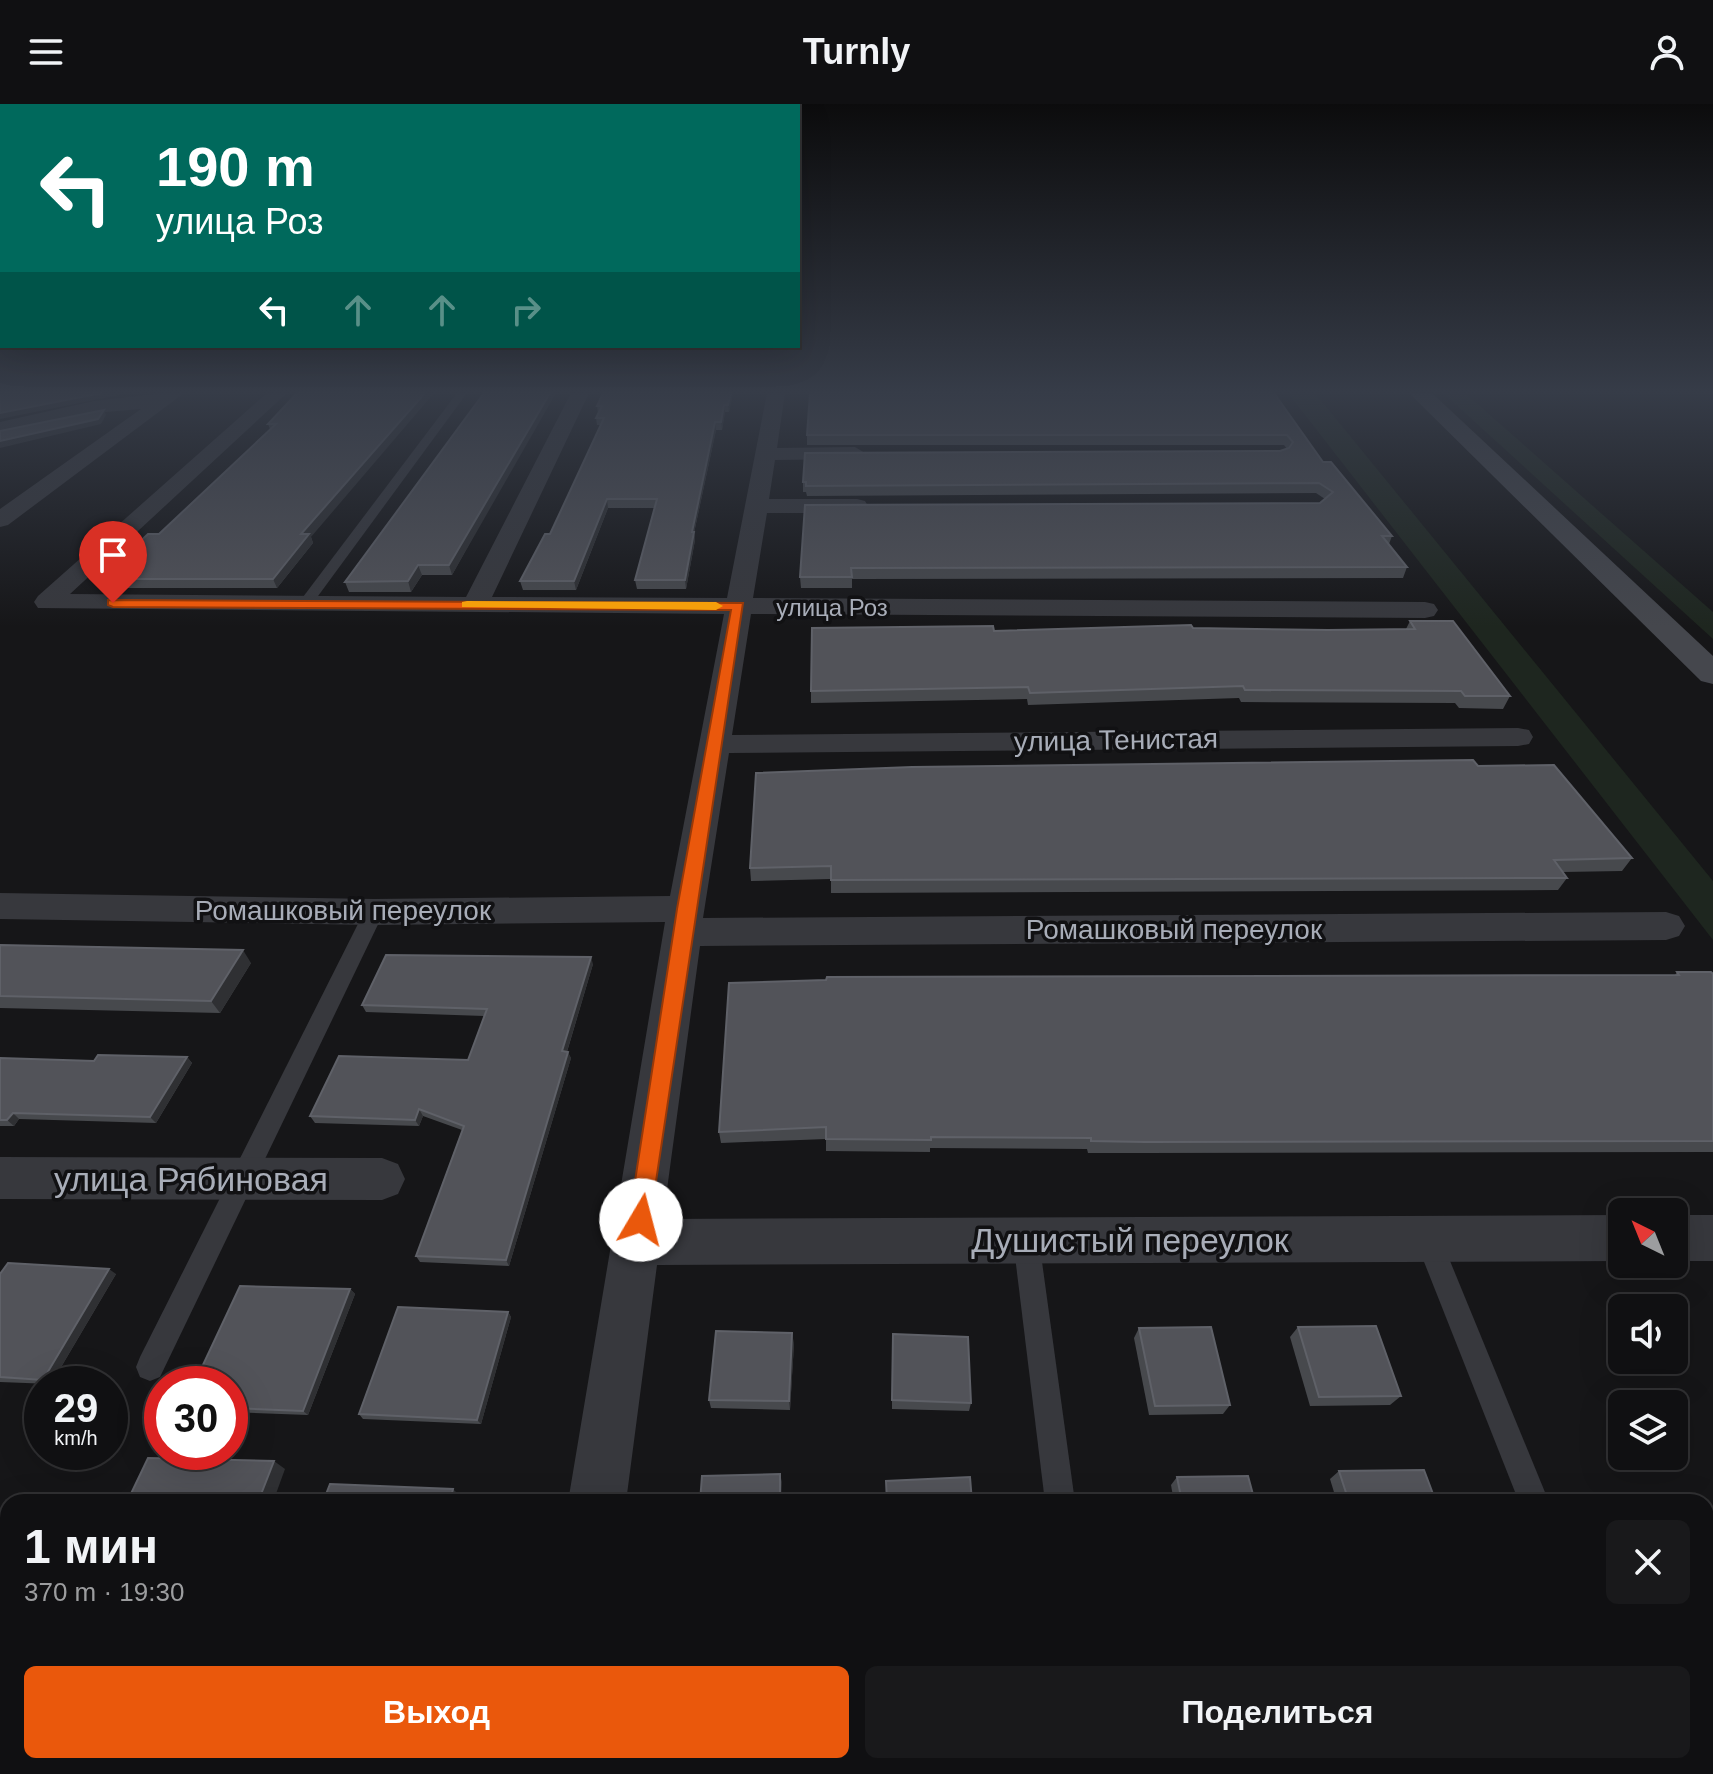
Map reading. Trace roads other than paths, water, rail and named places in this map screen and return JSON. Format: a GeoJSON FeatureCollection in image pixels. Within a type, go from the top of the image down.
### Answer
{"type":"FeatureCollection","features":[{"type":"Feature","properties":{"kind":"street"},"geometry":{"type":"LineString","coordinates":[[0,520],[68,471]]}},
{"type":"Feature","properties":{"kind":"street","name":"улица Роз"},"geometry":{"type":"LineString","coordinates":[[192,471],[47,602],[1425,610]]}},
{"type":"Feature","properties":{"kind":"street"},"geometry":{"type":"LineString","coordinates":[[475,605],[541,471]]}},
{"type":"Feature","properties":{"kind":"street"},"geometry":{"type":"LineString","coordinates":[[598,1494],[684,921],[763,471]]}},
{"type":"Feature","properties":{"kind":"street"},"geometry":{"type":"LineString","coordinates":[[1501,471],[1713,674]]}},
{"type":"Feature","properties":{"kind":"street"},"geometry":{"type":"LineString","coordinates":[[756,506],[884,506]]}},
{"type":"Feature","properties":{"kind":"street","name":"улица Тенистая"},"geometry":{"type":"LineString","coordinates":[[714,744],[1518,737]]}},
{"type":"Feature","properties":{"kind":"street","name":"Ромашковый переулок"},"geometry":{"type":"LineString","coordinates":[[0,906],[684,921],[1666,926]]}},
{"type":"Feature","properties":{"kind":"street","name":"улица Рябиновая"},"geometry":{"type":"LineString","coordinates":[[4,1184],[382,1179]]}},
{"type":"Feature","properties":{"kind":"street","name":"Душистый переулок"},"geometry":{"type":"LineString","coordinates":[[637,1242],[1608,1238]]}},
{"type":"Feature","properties":{"kind":"street"},"geometry":{"type":"LineString","coordinates":[[1688,1238],[1713,1238]]}},
{"type":"Feature","properties":{"kind":"lane"},"geometry":{"type":"LineString","coordinates":[[305,604],[404,471]]}},
{"type":"Feature","properties":{"kind":"lane"},"geometry":{"type":"LineString","coordinates":[[151,1366],[374,912]]}},
{"type":"Feature","properties":{"kind":"lane"},"geometry":{"type":"LineString","coordinates":[[1428,1239],[1531,1494]]}},
{"type":"Feature","properties":{"kind":"lane"},"geometry":{"type":"LineString","coordinates":[[1026,1240],[1059,1494]]}}]}
